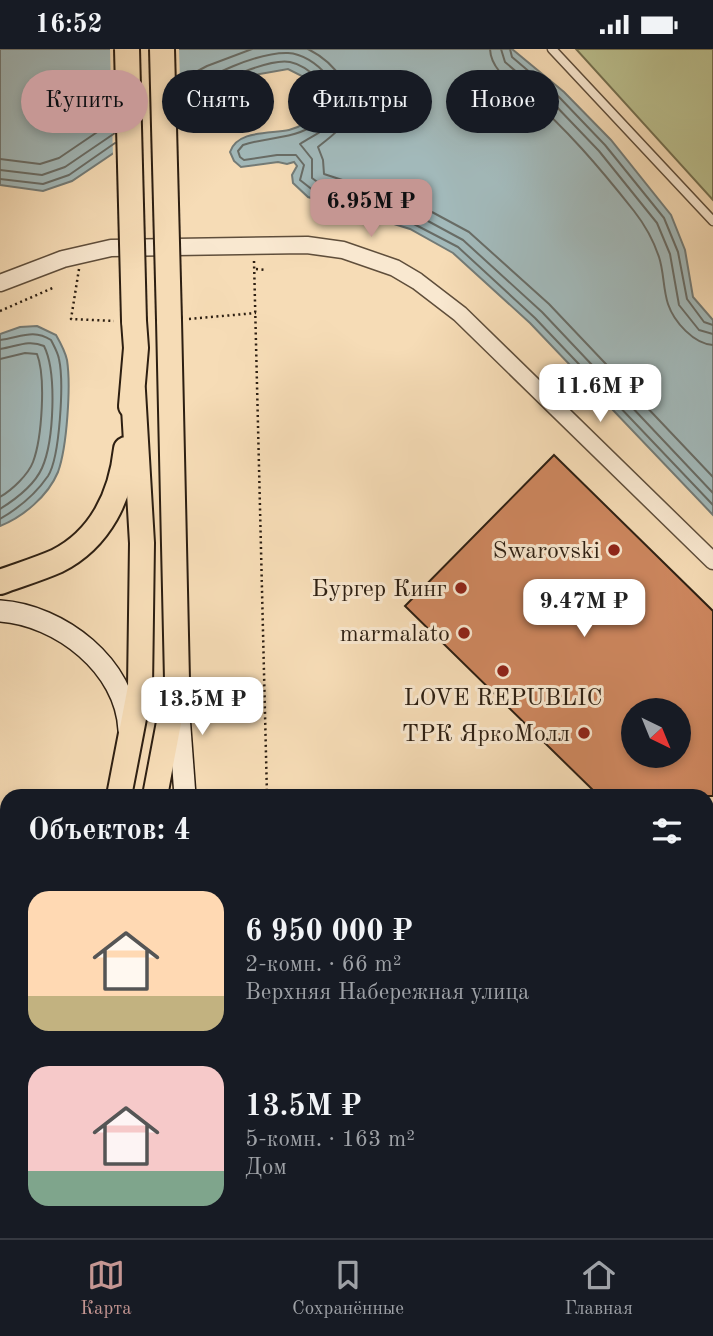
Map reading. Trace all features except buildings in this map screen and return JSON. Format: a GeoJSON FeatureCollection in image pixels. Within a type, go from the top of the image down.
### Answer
{"type":"FeatureCollection","features":[{"type":"Feature","properties":{"kind":"main road"},"geometry":{"type":"LineString","coordinates":[[0,582],[68,554],[90,536],[102,522],[116,497],[124,474],[136,348],[124,321],[127,49]]}},
{"type":"Feature","properties":{"kind":"main road"},"geometry":{"type":"LineString","coordinates":[[162,49],[177,320],[177,680],[185,789]]}},
{"type":"Feature","properties":{"kind":"main road"},"geometry":{"type":"LineString","coordinates":[[120,789],[140,687],[142,543],[133,391]]}},
{"type":"Feature","properties":{"kind":"main road"},"geometry":{"type":"LineString","coordinates":[[0,611],[21,614],[54,626],[77,640],[94,656],[120,694],[127,711],[130,743]]}},
{"type":"Feature","properties":{"kind":"main road"},"geometry":{"type":"LineString","coordinates":[[156,789],[177,680]]}},
{"type":"Feature","properties":{"kind":"street"},"geometry":{"type":"LineString","coordinates":[[0,283],[63,259],[111,248],[307,245],[343,250],[395,268],[460,314],[713,561]]}},
{"type":"Feature","properties":{"kind":"lane"},"geometry":{"type":"LineString","coordinates":[[552,49],[713,221]]}},
{"type":"Feature","properties":{"kind":"path"},"geometry":{"type":"LineString","coordinates":[[254,244],[267,789]]}},
{"type":"Feature","properties":{"kind":"path"},"geometry":{"type":"LineString","coordinates":[[80,263],[71,319],[124,321]]}},
{"type":"Feature","properties":{"kind":"path"},"geometry":{"type":"LineString","coordinates":[[254,269],[266,269]]}},
{"type":"Feature","properties":{"kind":"path"},"geometry":{"type":"LineString","coordinates":[[0,311],[55,287]]}},
{"type":"Feature","properties":{"kind":"path"},"geometry":{"type":"LineString","coordinates":[[177,320],[256,313]]}},
{"type":"Feature","properties":{"kind":"green space"},"geometry":{"type":"Polygon","coordinates":[[[576,49],[713,49],[713,200],[576,49]]]}},
{"type":"Feature","properties":{"kind":"water"},"geometry":{"type":"Polygon","coordinates":[[[0,49],[512,49],[537,70],[446,70],[446,133],[559,133],[559,88],[611,140],[671,215],[685,250],[693,297],[713,320],[713,515],[530,323],[453,253],[410,229],[308,197],[293,183],[292,175],[297,166],[294,162],[241,167],[230,152],[234,145],[247,136],[288,130],[288,133],[432,133],[432,70],[162,70],[162,120],[148,130],[148,70],[21,70],[21,133],[143,133],[72,181],[43,191],[0,185],[0,49]]]}},
{"type":"Feature","properties":{"kind":"water"},"geometry":{"type":"Polygon","coordinates":[[[37,326],[56,335],[67,360],[68,400],[64,448],[58,472],[48,489],[26,511],[0,526],[0,334],[20,327],[37,326]]]}},
{"type":"Feature","properties":{"kind":"pier"},"geometry":{"type":"Polygon","coordinates":[[[110,49],[179,49],[180,70],[162,70],[162,126],[113,157],[112,133],[148,133],[148,70],[111,70],[110,49]]]}},
{"type":"Feature","properties":{"kind":"place","name":"Swarovski"},"geometry":{"type":"Point","coordinates":[614,550]}},
{"type":"Feature","properties":{"kind":"place","name":"Бургер Кинг"},"geometry":{"type":"Point","coordinates":[461,588]}},
{"type":"Feature","properties":{"kind":"place","name":"marmalato"},"geometry":{"type":"Point","coordinates":[464,633]}},
{"type":"Feature","properties":{"kind":"place","name":"LOVE REPUBLIC"},"geometry":{"type":"Point","coordinates":[503,671]}},
{"type":"Feature","properties":{"kind":"place","name":"ТРК ЯркоМолл"},"geometry":{"type":"Point","coordinates":[584,733]}}]}
